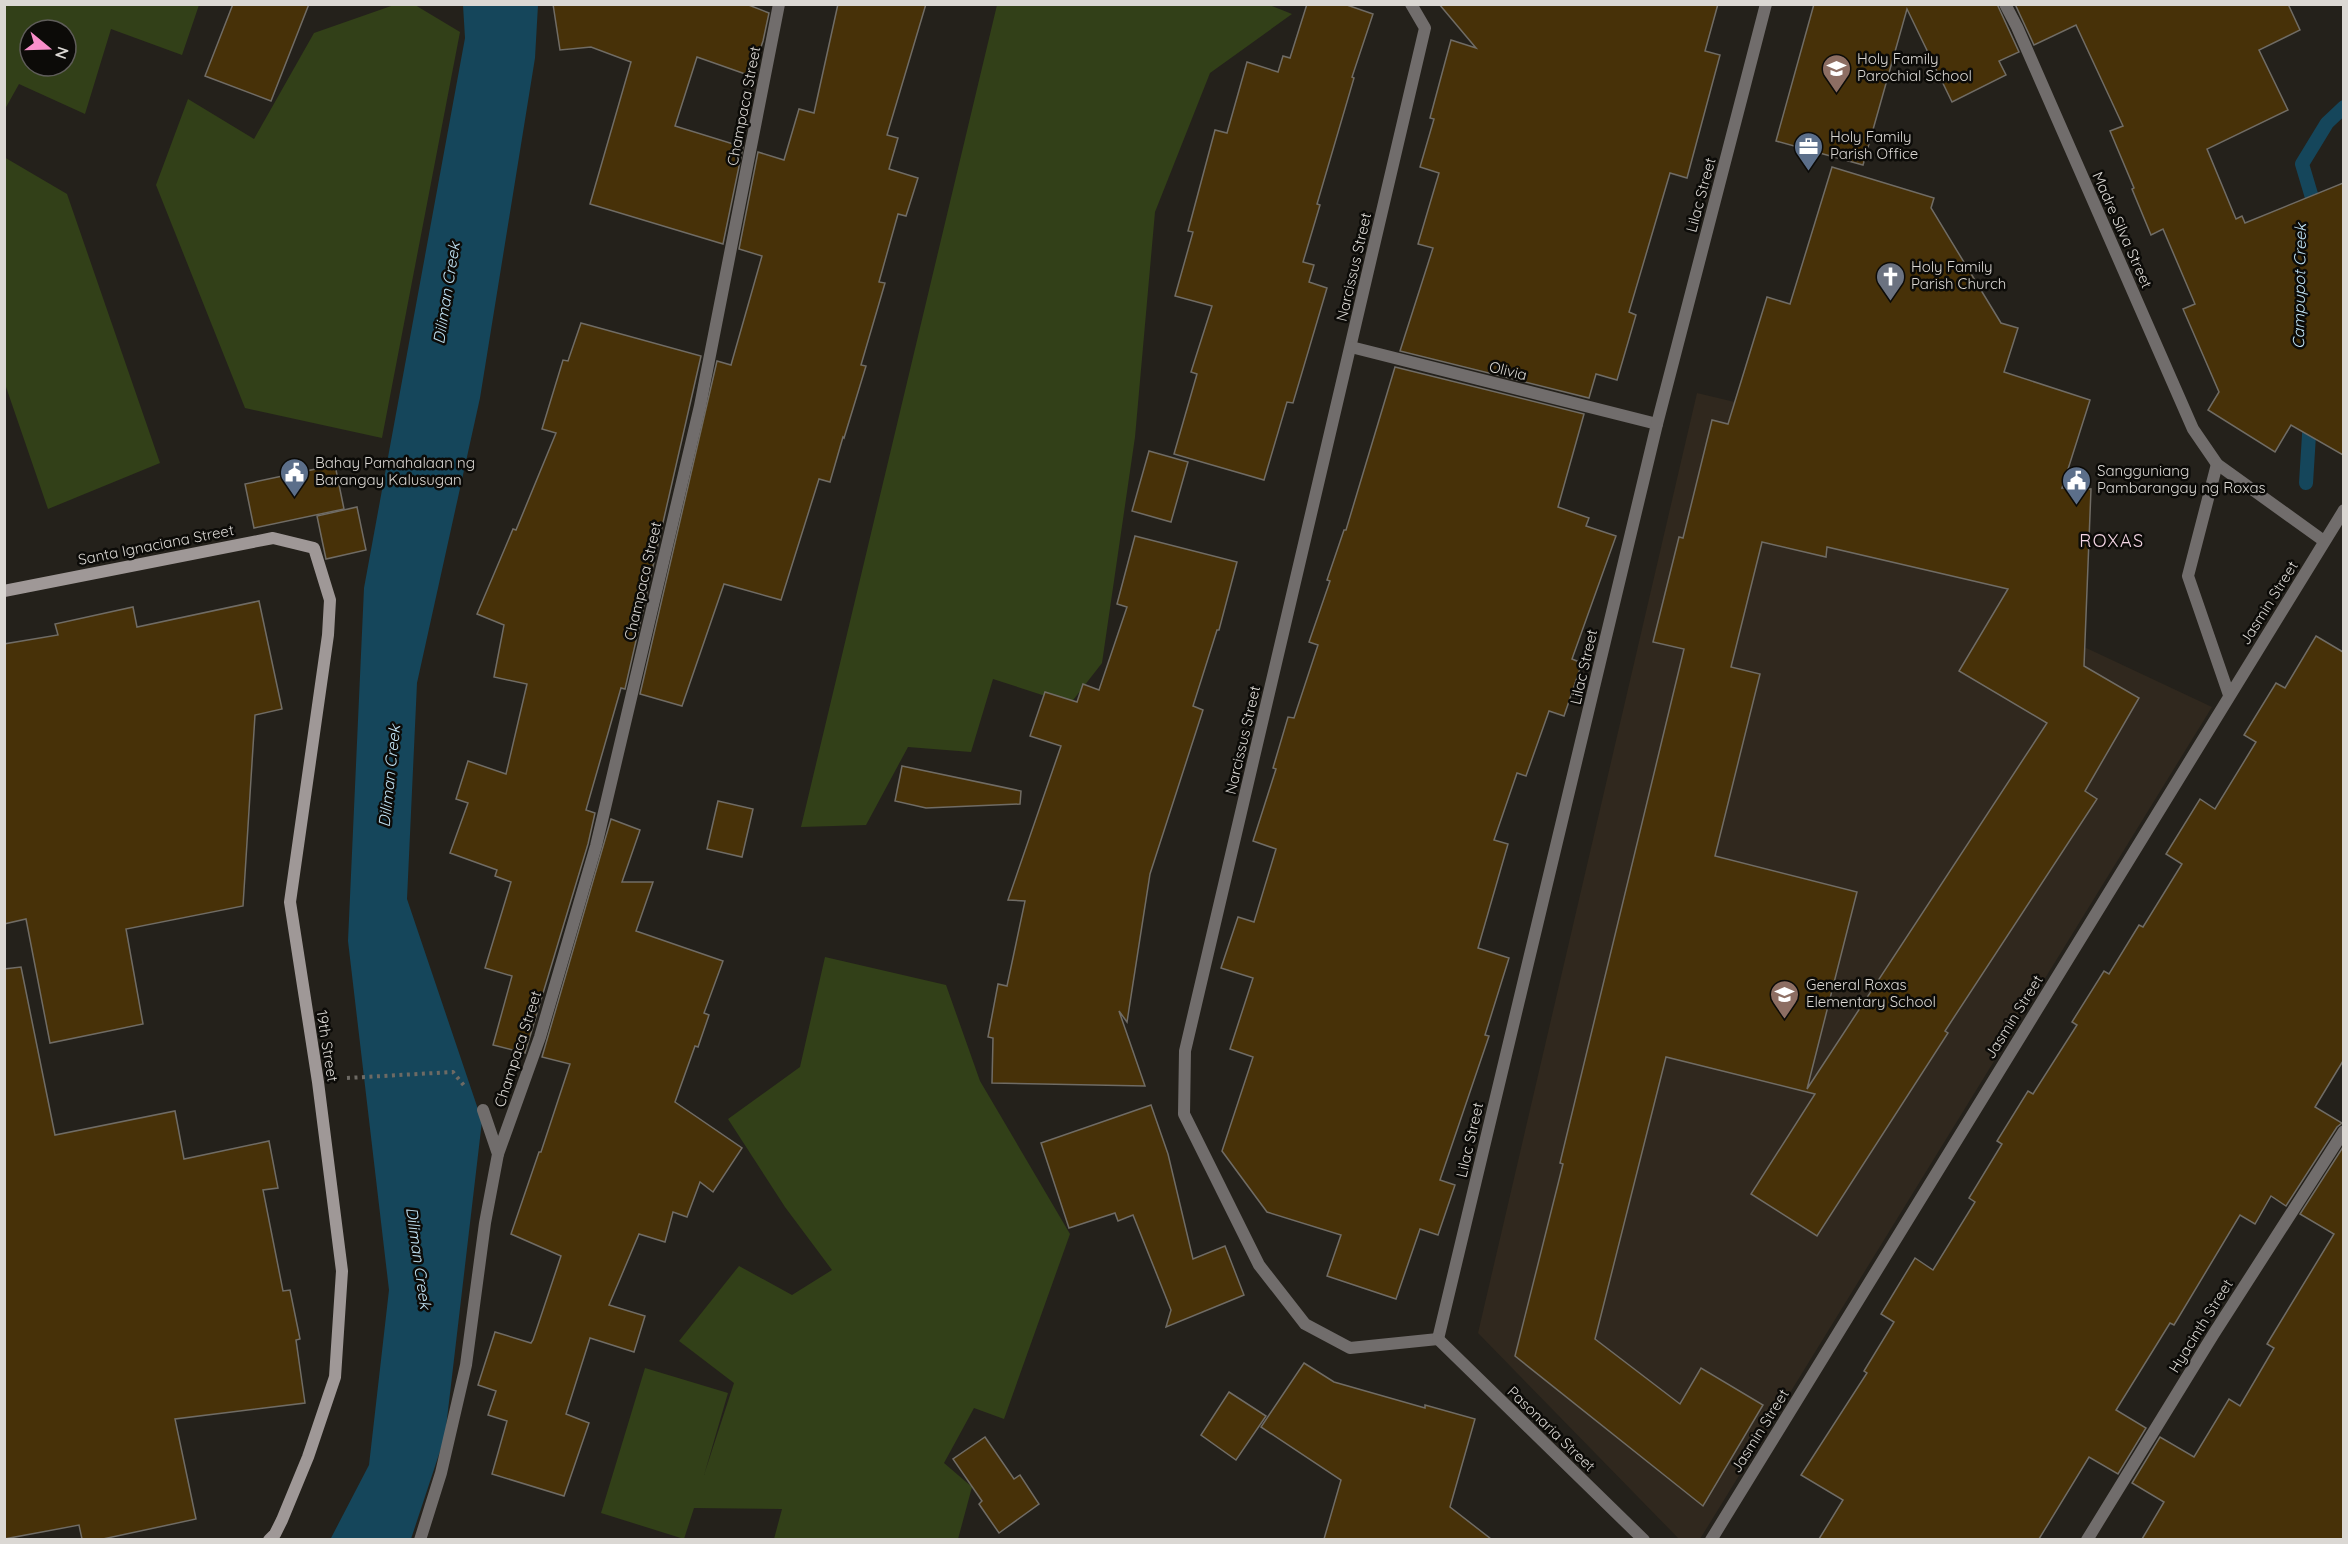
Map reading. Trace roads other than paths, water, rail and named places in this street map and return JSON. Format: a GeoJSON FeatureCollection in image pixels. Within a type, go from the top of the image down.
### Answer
{"type":"FeatureCollection","features":[{"type":"Feature","properties":{"kind":"street","name":"Champaca Street"},"geometry":{"type":"LineString","coordinates":[[420,1539],[441,1473],[466,1365],[498,1154],[540,1037],[596,846],[700,406],[779,4]]}},
{"type":"Feature","properties":{"kind":"street","name":"Narcissus Street"},"geometry":{"type":"LineString","coordinates":[[1411,4],[1425,28],[1185,1051],[1184,1113],[1259,1265],[1305,1324],[1350,1348],[1438,1339]]}},
{"type":"Feature","properties":{"kind":"street","name":"Lilac Street"},"geometry":{"type":"LineString","coordinates":[[1438,1339],[1657,424],[1766,4]]}},
{"type":"Feature","properties":{"kind":"street","name":"Madre Silva Street"},"geometry":{"type":"LineString","coordinates":[[2005,4],[2193,429],[2217,464],[2324,541]]}},
{"type":"Feature","properties":{"kind":"street","name":"Olivia"},"geometry":{"type":"LineString","coordinates":[[1351,347],[1657,424]]}},
{"type":"Feature","properties":{"kind":"street"},"geometry":{"type":"LineString","coordinates":[[2217,464],[2188,576],[2229,695]]}},
{"type":"Feature","properties":{"kind":"street","name":"Jasmin Street"},"geometry":{"type":"LineString","coordinates":[[1711,1539],[2343,510]]}},
{"type":"Feature","properties":{"kind":"street","name":"Santa Ignaciana Street"},"geometry":{"type":"LineString","coordinates":[[4,591],[273,538],[314,548]]}},
{"type":"Feature","properties":{"kind":"street","name":"19th Street"},"geometry":{"type":"LineString","coordinates":[[268,1539],[275,1534],[282,1520],[308,1457],[335,1377],[342,1271],[318,1082],[290,902],[328,635],[330,600],[314,548]]}},
{"type":"Feature","properties":{"kind":"street"},"geometry":{"type":"LineString","coordinates":[[483,1110],[498,1154]]}},
{"type":"Feature","properties":{"kind":"street","name":"Hyacinth Street"},"geometry":{"type":"LineString","coordinates":[[2087,1539],[2343,1131]]}},
{"type":"Feature","properties":{"kind":"street","name":"Pasonaria Street"},"geometry":{"type":"LineString","coordinates":[[1438,1339],[1644,1539]]}},
{"type":"Feature","properties":{"kind":"water","name":"Diliman Creek"},"geometry":{"type":"Polygon","coordinates":[[[463,5],[538,5],[535,58],[480,398],[417,683],[407,899],[482,1121],[445,1436],[411,1539],[330,1540],[369,1465],[389,1290],[348,941],[364,588],[465,38],[463,5]]]}},
{"type":"Feature","properties":{"kind":"waterway","name":"Campupot Creek"},"geometry":{"type":"LineString","coordinates":[[2316,211],[2302,164],[2327,123],[2344,107]]}},
{"type":"Feature","properties":{"kind":"waterway","name":"Campupot Creek"},"geometry":{"type":"LineString","coordinates":[[2306,483],[2310,419]]}},
{"type":"Feature","properties":{"kind":"place","name":"Holy Family Parochial School"},"geometry":{"type":"Point","coordinates":[1836,94]}},
{"type":"Feature","properties":{"kind":"place","name":"Holy Family Parish Office"},"geometry":{"type":"Point","coordinates":[1809,172]}},
{"type":"Feature","properties":{"kind":"place","name":"Holy Family Parish Church"},"geometry":{"type":"Point","coordinates":[1890,302]}},
{"type":"Feature","properties":{"kind":"place","name":"Bahay Pamahalaan ng Barangay Kalusugan"},"geometry":{"type":"Point","coordinates":[294,498]}},
{"type":"Feature","properties":{"kind":"place","name":"Sangguniang Pambarangay ng Roxas"},"geometry":{"type":"Point","coordinates":[2076,506]}},
{"type":"Feature","properties":{"kind":"place","name":"General Roxas Elementary School"},"geometry":{"type":"Point","coordinates":[1785,1020]}},
{"type":"Feature","properties":{"kind":"district","name":"ROXAS"},"geometry":{"type":"Point","coordinates":[2112,541]}}]}
